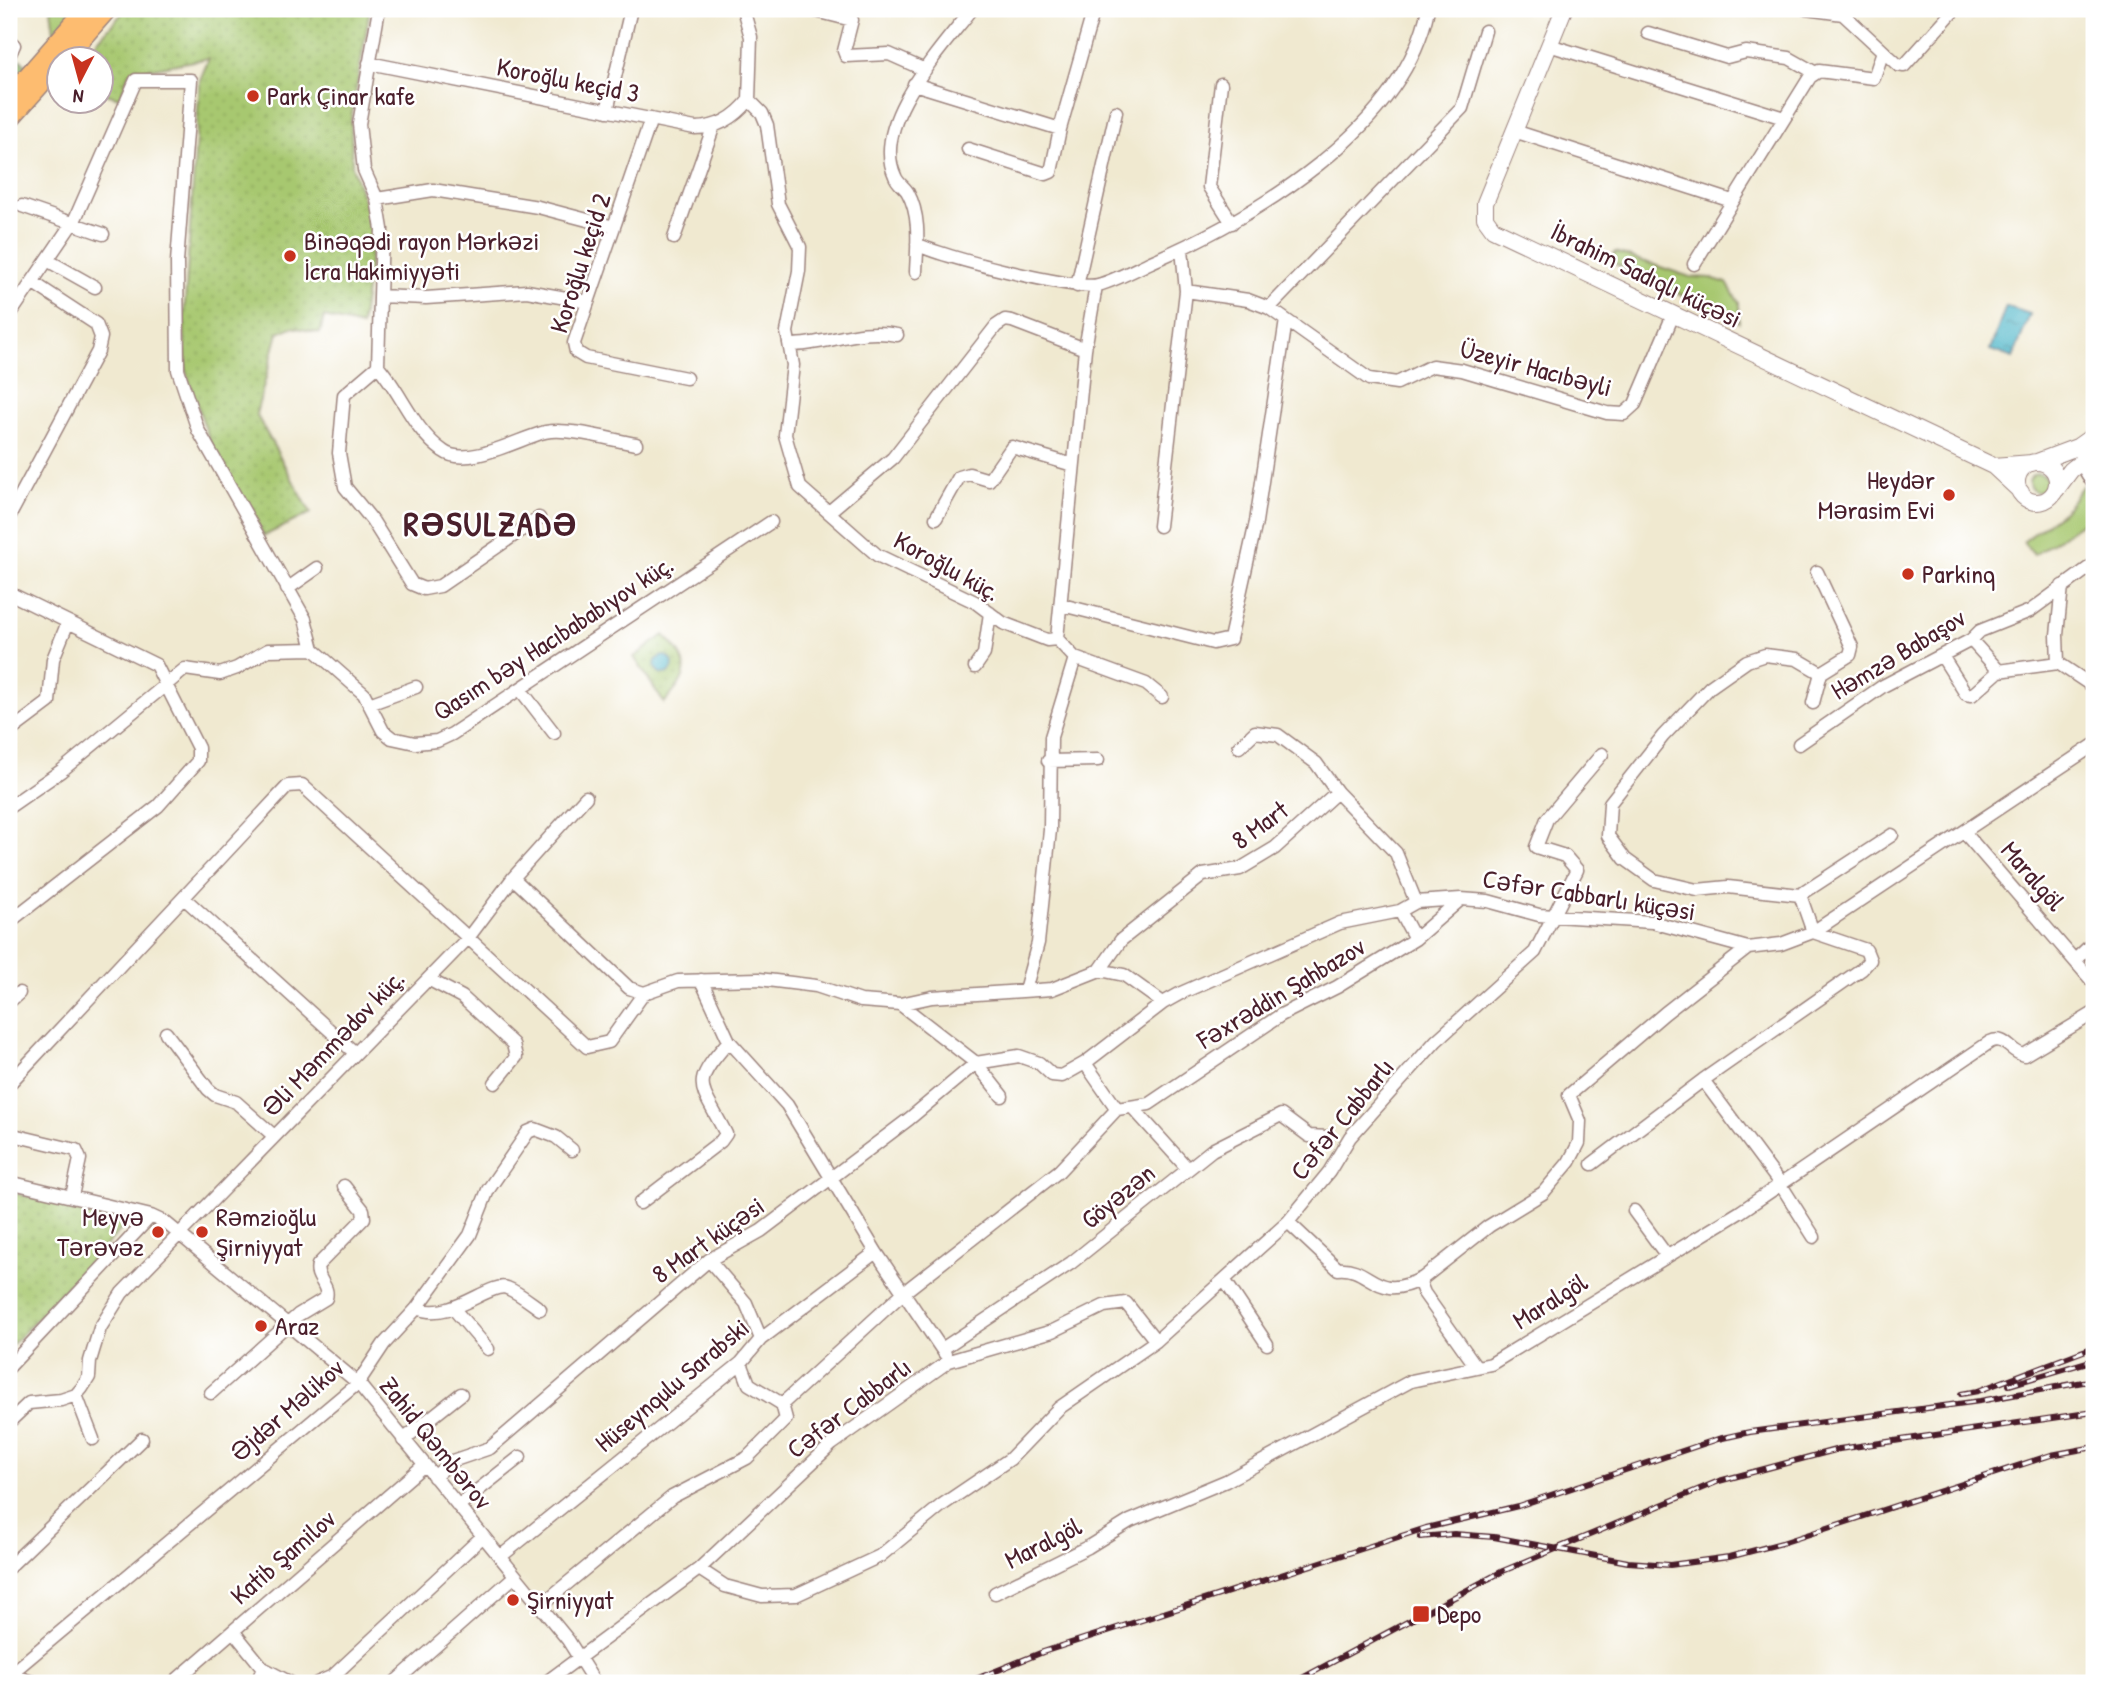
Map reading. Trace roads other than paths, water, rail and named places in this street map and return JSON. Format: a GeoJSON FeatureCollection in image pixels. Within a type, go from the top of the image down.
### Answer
{"type":"FeatureCollection","features":[{"type":"Feature","properties":{"kind":"main road"},"geometry":{"type":"LineString","coordinates":[[9,98],[87,9]]}},
{"type":"Feature","properties":{"kind":"main road"},"geometry":{"type":"LineString","coordinates":[[74,46],[107,9]]}},
{"type":"Feature","properties":{"kind":"main road"},"geometry":{"type":"LineString","coordinates":[[9,119],[46,78]]}},
{"type":"Feature","properties":{"kind":"street"},"geometry":{"type":"LineString","coordinates":[[379,9],[360,112],[359,148],[363,170],[377,199],[382,229],[378,366],[393,382],[429,440],[445,454],[464,456],[494,451],[550,431],[636,444]]}},
{"type":"Feature","properties":{"kind":"street"},"geometry":{"type":"LineString","coordinates":[[607,111],[631,9]]}},
{"type":"Feature","properties":{"kind":"street"},"geometry":{"type":"LineString","coordinates":[[674,238],[713,128],[741,110],[749,100],[751,37],[743,9]]}},
{"type":"Feature","properties":{"kind":"street"},"geometry":{"type":"LineString","coordinates":[[808,9],[852,20],[844,51],[846,56],[889,54],[925,70]]}},
{"type":"Feature","properties":{"kind":"street"},"geometry":{"type":"LineString","coordinates":[[916,272],[918,224],[908,193],[895,177],[890,157],[894,125],[914,84],[972,9]]}},
{"type":"Feature","properties":{"kind":"street"},"geometry":{"type":"LineString","coordinates":[[968,149],[1049,174],[1094,9]]}},
{"type":"Feature","properties":{"kind":"street"},"geometry":{"type":"LineString","coordinates":[[917,244],[1077,286],[1096,286],[1182,249],[1275,198],[1315,168],[1356,129],[1393,88],[1424,28],[1428,9]]}},
{"type":"Feature","properties":{"kind":"street","name":"İbrahim Sadıqlı küçəsi"},"geometry":{"type":"LineString","coordinates":[[1564,9],[1485,203],[1485,218],[1493,229],[1993,466]]}},
{"type":"Feature","properties":{"kind":"street"},"geometry":{"type":"LineString","coordinates":[[1806,9],[1846,11],[1898,65],[1908,64],[1955,9]]}},
{"type":"Feature","properties":{"kind":"street"},"geometry":{"type":"LineString","coordinates":[[1269,308],[1462,108],[1485,31]]}},
{"type":"Feature","properties":{"kind":"street"},"geometry":{"type":"LineString","coordinates":[[1648,33],[1727,57],[1746,52],[1789,58],[1814,72],[1874,78],[1883,51]]}},
{"type":"Feature","properties":{"kind":"street"},"geometry":{"type":"LineString","coordinates":[[9,40],[14,45],[9,57]]}},
{"type":"Feature","properties":{"kind":"street"},"geometry":{"type":"LineString","coordinates":[[1549,45],[1784,118]]}},
{"type":"Feature","properties":{"kind":"street","name":"Koroğlu keçid 3"},"geometry":{"type":"LineString","coordinates":[[369,63],[651,120],[695,128],[713,128]]}},
{"type":"Feature","properties":{"kind":"street"},"geometry":{"type":"LineString","coordinates":[[1694,264],[1814,72]]}},
{"type":"Feature","properties":{"kind":"street"},"geometry":{"type":"LineString","coordinates":[[9,316],[71,225],[136,80],[187,78],[192,84],[177,262],[178,370],[198,430],[309,628],[313,649],[268,650],[237,668],[220,674],[184,669],[61,771],[9,807]]}},
{"type":"Feature","properties":{"kind":"street"},"geometry":{"type":"LineString","coordinates":[[914,84],[1060,129]]}},
{"type":"Feature","properties":{"kind":"street"},"geometry":{"type":"LineString","coordinates":[[1221,84],[1209,187],[1232,223]]}},
{"type":"Feature","properties":{"kind":"street","name":"Koroğlu küç."},"geometry":{"type":"LineString","coordinates":[[749,100],[762,113],[767,125],[778,204],[800,247],[799,271],[787,332],[793,365],[785,435],[800,487],[877,555],[975,602],[1003,623],[1046,640],[1057,639]]}},
{"type":"Feature","properties":{"kind":"street"},"geometry":{"type":"LineString","coordinates":[[1077,286],[1116,112]]}},
{"type":"Feature","properties":{"kind":"street","name":"Koroğlu keçid 2"},"geometry":{"type":"LineString","coordinates":[[651,120],[574,343],[576,352],[586,358],[685,378]]}},
{"type":"Feature","properties":{"kind":"street"},"geometry":{"type":"LineString","coordinates":[[1514,131],[1732,201]]}},
{"type":"Feature","properties":{"kind":"street"},"geometry":{"type":"LineString","coordinates":[[377,199],[433,191],[538,207],[614,227]]}},
{"type":"Feature","properties":{"kind":"street"},"geometry":{"type":"LineString","coordinates":[[22,206],[103,234]]}},
{"type":"Feature","properties":{"kind":"street"},"geometry":{"type":"LineString","coordinates":[[1159,526],[1186,291],[1182,249]]}},
{"type":"Feature","properties":{"kind":"street"},"geometry":{"type":"LineString","coordinates":[[47,260],[95,287]]}},
{"type":"Feature","properties":{"kind":"street"},"geometry":{"type":"LineString","coordinates":[[9,517],[98,351],[101,337],[96,324],[32,282]]}},
{"type":"Feature","properties":{"kind":"street"},"geometry":{"type":"LineString","coordinates":[[1096,286],[1084,349],[1057,639],[1075,658],[1146,684],[1162,697]]}},
{"type":"Feature","properties":{"kind":"street"},"geometry":{"type":"LineString","coordinates":[[380,296],[426,298],[527,291],[588,302]]}},
{"type":"Feature","properties":{"kind":"street","name":"Üzeyir Hacıbəyli"},"geometry":{"type":"LineString","coordinates":[[1186,291],[1248,300],[1269,308],[1369,379],[1397,383],[1432,366],[1462,370],[1607,413],[1625,414],[1635,404],[1673,315]]}},
{"type":"Feature","properties":{"kind":"street"},"geometry":{"type":"LineString","coordinates":[[830,511],[893,458],[996,326],[1006,320],[1012,321],[1084,349]]}},
{"type":"Feature","properties":{"kind":"street"},"geometry":{"type":"LineString","coordinates":[[1062,605],[1213,643],[1230,639],[1256,522],[1286,320]]}},
{"type":"Feature","properties":{"kind":"street"},"geometry":{"type":"LineString","coordinates":[[790,345],[810,345],[866,331],[897,335]]}},
{"type":"Feature","properties":{"kind":"street"},"geometry":{"type":"LineString","coordinates":[[378,366],[344,395],[339,453],[345,487],[372,520],[412,584],[424,589],[440,586],[539,518]]}},
{"type":"Feature","properties":{"kind":"street"},"geometry":{"type":"LineString","coordinates":[[2021,492],[2018,482],[2020,472],[2035,463],[2077,447],[2094,435]]}},
{"type":"Feature","properties":{"kind":"street"},"geometry":{"type":"LineString","coordinates":[[936,517],[959,477],[969,474],[989,480],[1012,447],[1073,465]]}},
{"type":"Feature","properties":{"kind":"street"},"geometry":{"type":"LineString","coordinates":[[1993,466],[2028,499],[2038,502],[2048,499],[2080,462],[2094,452]]}},
{"type":"Feature","properties":{"kind":"street"},"geometry":{"type":"LineString","coordinates":[[2080,462],[2094,485]]}},
{"type":"Feature","properties":{"kind":"street"},"geometry":{"type":"LineString","coordinates":[[1993,466],[2035,463],[2047,465],[2054,472],[2057,482],[2055,492]]}},
{"type":"Feature","properties":{"kind":"street","name":"Qasım bəy Hacıbababıyov küç."},"geometry":{"type":"LineString","coordinates":[[313,649],[350,680],[369,704],[383,731],[392,738],[415,743],[437,741],[771,522]]}},
{"type":"Feature","properties":{"kind":"street","name":"Həmzə Babaşov"},"geometry":{"type":"LineString","coordinates":[[1799,744],[1883,686],[1971,640],[1980,631],[2030,611],[2094,564]]}},
{"type":"Feature","properties":{"kind":"street"},"geometry":{"type":"LineString","coordinates":[[287,589],[317,568]]}},
{"type":"Feature","properties":{"kind":"street"},"geometry":{"type":"LineString","coordinates":[[1812,703],[1821,673],[1850,655],[1852,647],[1817,572]]}},
{"type":"Feature","properties":{"kind":"street"},"geometry":{"type":"LineString","coordinates":[[2058,663],[2057,635],[2062,586]]}},
{"type":"Feature","properties":{"kind":"street"},"geometry":{"type":"LineString","coordinates":[[9,593],[156,665],[198,748],[198,761],[158,806],[9,922]]}},
{"type":"Feature","properties":{"kind":"street"},"geometry":{"type":"LineString","coordinates":[[975,667],[984,654],[990,613]]}},
{"type":"Feature","properties":{"kind":"street"},"geometry":{"type":"LineString","coordinates":[[9,732],[49,702],[53,659],[68,622]]}},
{"type":"Feature","properties":{"kind":"street"},"geometry":{"type":"LineString","coordinates":[[1971,640],[1999,671]]}},
{"type":"Feature","properties":{"kind":"street"},"geometry":{"type":"LineString","coordinates":[[1821,673],[1797,659],[1765,655],[1747,661],[1710,687],[1663,736],[1611,803],[1608,836],[1625,859],[1654,880],[1697,890],[1728,887],[1800,895],[1892,835]]}},
{"type":"Feature","properties":{"kind":"street"},"geometry":{"type":"LineString","coordinates":[[1942,656],[1966,694],[1972,695],[1999,671],[2058,663],[2094,687]]}},
{"type":"Feature","properties":{"kind":"street"},"geometry":{"type":"LineString","coordinates":[[1025,990],[1038,943],[1050,830],[1048,761],[1051,737],[1075,658]]}},
{"type":"Feature","properties":{"kind":"street"},"geometry":{"type":"LineString","coordinates":[[369,704],[416,687]]}},
{"type":"Feature","properties":{"kind":"street"},"geometry":{"type":"LineString","coordinates":[[520,689],[554,733]]}},
{"type":"Feature","properties":{"kind":"street"},"geometry":{"type":"LineString","coordinates":[[1239,747],[1255,732],[1278,735],[1316,763],[1337,792],[1396,853],[1416,902]]}},
{"type":"Feature","properties":{"kind":"street","name":"Cəfər Cabbarlı küçəsi"},"geometry":{"type":"LineString","coordinates":[[1163,1003],[1340,923],[1400,911],[1416,902],[1461,899],[1488,901],[1552,916],[1651,922],[1748,948],[1780,944],[1813,932],[2094,745]]}},
{"type":"Feature","properties":{"kind":"street","name":"Cəfər Cabbarlı"},"geometry":{"type":"LineString","coordinates":[[699,1569],[725,1586],[762,1596],[796,1595],[880,1556],[942,1505],[1010,1459],[1059,1408],[1156,1341],[1225,1281],[1288,1222],[1329,1172],[1350,1137],[1436,1041],[1535,952],[1577,870],[1565,856],[1536,847],[1547,819],[1602,754]]}},
{"type":"Feature","properties":{"kind":"street"},"geometry":{"type":"LineString","coordinates":[[1048,761],[1098,760]]}},
{"type":"Feature","properties":{"kind":"street"},"geometry":{"type":"LineString","coordinates":[[9,1084],[288,786],[302,785],[587,1047],[608,1042],[644,993],[678,981],[759,979],[805,985],[861,1001],[900,1004],[932,998],[1052,989],[1100,970],[1124,975],[1163,1003],[1085,1063],[1117,1109],[1059,1171],[903,1293],[782,1404]]}},
{"type":"Feature","properties":{"kind":"street","name":"8 Mart"},"geometry":{"type":"LineString","coordinates":[[1100,970],[1121,940],[1203,875],[1240,869],[1275,848],[1337,792]]}},
{"type":"Feature","properties":{"kind":"street","name":"Əli Məmmədov küç."},"geometry":{"type":"LineString","coordinates":[[76,1395],[89,1377],[94,1345],[108,1313],[178,1234],[468,938],[513,878],[586,797]]}},
{"type":"Feature","properties":{"kind":"street","name":"Maralgöl"},"geometry":{"type":"LineString","coordinates":[[1964,832],[2094,983]]}},
{"type":"Feature","properties":{"kind":"street"},"geometry":{"type":"LineString","coordinates":[[513,878],[629,988],[644,993]]}},
{"type":"Feature","properties":{"kind":"street"},"geometry":{"type":"LineString","coordinates":[[1592,1164],[1703,1080],[1862,969],[1870,960],[1866,950],[1813,932],[1800,895]]}},
{"type":"Feature","properties":{"kind":"street"},"geometry":{"type":"LineString","coordinates":[[184,898],[355,1053]]}},
{"type":"Feature","properties":{"kind":"street","name":"Fəxrəddin Şahbazov"},"geometry":{"type":"LineString","coordinates":[[1117,1109],[1134,1109],[1149,1104],[1282,1015],[1337,987],[1415,939],[1461,899]]}},
{"type":"Feature","properties":{"kind":"street"},"geometry":{"type":"LineString","coordinates":[[1400,911],[1415,939]]}},
{"type":"Feature","properties":{"kind":"street"},"geometry":{"type":"LineString","coordinates":[[2075,960],[2094,942]]}},
{"type":"Feature","properties":{"kind":"street"},"geometry":{"type":"LineString","coordinates":[[1288,1222],[1332,1265],[1354,1271],[1379,1286],[1405,1287],[1423,1278],[1489,1226],[1543,1194],[1569,1162],[1578,1143],[1580,1121],[1569,1095],[1665,1013],[1748,948]]}},
{"type":"Feature","properties":{"kind":"street"},"geometry":{"type":"LineString","coordinates":[[428,979],[462,997],[516,1049],[513,1062],[495,1083]]}},
{"type":"Feature","properties":{"kind":"street"},"geometry":{"type":"LineString","coordinates":[[701,981],[729,1041],[787,1105],[876,1252],[949,1361]]}},
{"type":"Feature","properties":{"kind":"street"},"geometry":{"type":"LineString","coordinates":[[9,1002],[19,993]]}},
{"type":"Feature","properties":{"kind":"street"},"geometry":{"type":"LineString","coordinates":[[900,1004],[976,1063],[1002,1096]]}},
{"type":"Feature","properties":{"kind":"street","name":"Maralgöl"},"geometry":{"type":"LineString","coordinates":[[995,1593],[1088,1547],[1130,1521],[1226,1481],[1411,1381],[1475,1365],[1491,1364],[1781,1185],[1990,1042],[1997,1039],[2005,1041],[2017,1053],[2024,1055],[2094,1013]]}},
{"type":"Feature","properties":{"kind":"street"},"geometry":{"type":"LineString","coordinates":[[166,1033],[208,1089],[215,1095],[236,1102],[274,1136]]}},
{"type":"Feature","properties":{"kind":"street"},"geometry":{"type":"LineString","coordinates":[[640,1203],[721,1141],[726,1134],[701,1084],[704,1070],[729,1041]]}},
{"type":"Feature","properties":{"kind":"street","name":"8 Mart küçəsi"},"geometry":{"type":"LineString","coordinates":[[434,1478],[452,1461],[490,1448],[709,1260],[761,1231],[976,1063],[1018,1056],[1039,1063],[1052,1075],[1062,1076],[1085,1063]]}},
{"type":"Feature","properties":{"kind":"street"},"geometry":{"type":"LineString","coordinates":[[1703,1080],[1781,1185],[1814,1237]]}},
{"type":"Feature","properties":{"kind":"street"},"geometry":{"type":"LineString","coordinates":[[1134,1109],[1188,1170]]}},
{"type":"Feature","properties":{"kind":"street","name":"Göyəzən"},"geometry":{"type":"LineString","coordinates":[[942,1349],[1071,1263],[1212,1150],[1281,1115],[1309,1136],[1328,1137]]}},
{"type":"Feature","properties":{"kind":"street","name":"Əjdər Məlikov"},"geometry":{"type":"LineString","coordinates":[[9,1675],[358,1383],[384,1344],[417,1308],[470,1235],[488,1190],[528,1132],[535,1129],[556,1137],[572,1150]]}},
{"type":"Feature","properties":{"kind":"street"},"geometry":{"type":"LineString","coordinates":[[9,1134],[76,1150],[80,1159],[72,1196]]}},
{"type":"Feature","properties":{"kind":"street","name":"Zahid Qəmbərov"},"geometry":{"type":"LineString","coordinates":[[9,1181],[151,1216],[178,1234],[358,1383],[580,1655],[595,1683]]}},
{"type":"Feature","properties":{"kind":"street"},"geometry":{"type":"LineString","coordinates":[[211,1393],[289,1326],[298,1315],[326,1298],[327,1290],[317,1273],[318,1265],[364,1218],[363,1210],[344,1186]]}},
{"type":"Feature","properties":{"kind":"street"},"geometry":{"type":"LineString","coordinates":[[1634,1211],[1667,1256]]}},
{"type":"Feature","properties":{"kind":"street"},"geometry":{"type":"LineString","coordinates":[[9,1367],[151,1216]]}},
{"type":"Feature","properties":{"kind":"street","name":"Hüseynqulu Sarabski"},"geometry":{"type":"LineString","coordinates":[[500,1557],[741,1363],[761,1339],[876,1252]]}},
{"type":"Feature","properties":{"kind":"street"},"geometry":{"type":"LineString","coordinates":[[709,1260],[746,1303],[761,1339]]}},
{"type":"Feature","properties":{"kind":"street"},"geometry":{"type":"LineString","coordinates":[[1423,1278],[1420,1283],[1424,1293],[1475,1365]]}},
{"type":"Feature","properties":{"kind":"street"},"geometry":{"type":"LineString","coordinates":[[1225,1281],[1266,1344]]}},
{"type":"Feature","properties":{"kind":"street"},"geometry":{"type":"LineString","coordinates":[[417,1308],[425,1311],[453,1308],[498,1287],[506,1287],[540,1309]]}},
{"type":"Feature","properties":{"kind":"street","name":"Cəfər Cabbarlı"},"geometry":{"type":"LineString","coordinates":[[545,1683],[699,1569],[832,1444],[949,1361],[1054,1331],[1104,1306],[1126,1303],[1156,1341]]}},
{"type":"Feature","properties":{"kind":"street"},"geometry":{"type":"LineString","coordinates":[[453,1308],[488,1349]]}},
{"type":"Feature","properties":{"kind":"street"},"geometry":{"type":"LineString","coordinates":[[540,1606],[672,1497],[747,1458],[786,1419],[782,1404],[748,1384],[741,1363]]}},
{"type":"Feature","properties":{"kind":"street"},"geometry":{"type":"LineString","coordinates":[[404,1440],[461,1394]]}},
{"type":"Feature","properties":{"kind":"street"},"geometry":{"type":"LineString","coordinates":[[9,1422],[29,1403],[61,1400],[76,1395],[93,1439]]}},
{"type":"Feature","properties":{"kind":"street"},"geometry":{"type":"LineString","coordinates":[[9,1567],[142,1439]]}},
{"type":"Feature","properties":{"kind":"street"},"geometry":{"type":"LineString","coordinates":[[458,1506],[520,1458]]}},
{"type":"Feature","properties":{"kind":"street","name":"Katib Şamilov"},"geometry":{"type":"LineString","coordinates":[[173,1683],[424,1465]]}},
{"type":"Feature","properties":{"kind":"street"},"geometry":{"type":"LineString","coordinates":[[317,1683],[333,1676],[483,1536]]}},
{"type":"Feature","properties":{"kind":"street"},"geometry":{"type":"LineString","coordinates":[[394,1683],[515,1576]]}},
{"type":"Feature","properties":{"kind":"street"},"geometry":{"type":"LineString","coordinates":[[233,1631],[263,1668],[291,1683]]}},
{"type":"Feature","properties":{"kind":"street"},"geometry":{"type":"LineString","coordinates":[[257,1683],[263,1668]]}},
{"type":"Feature","properties":{"kind":"street"},"geometry":{"type":"LineString","coordinates":[[9,1675],[36,1683]]}},
{"type":"Feature","properties":{"kind":"water"},"geometry":{"type":"Polygon","coordinates":[[[2006,306],[2030,314],[2013,358],[1990,350],[2006,306]]]}},
{"type":"Feature","properties":{"kind":"water"},"geometry":{"type":"Polygon","coordinates":[[[660,656],[668,656],[673,665],[671,672],[660,674],[655,669],[655,661],[660,656]]]}},
{"type":"Feature","properties":{"kind":"railway"},"geometry":{"type":"LineString","coordinates":[[1961,1394],[1978,1391],[2094,1347]]}},
{"type":"Feature","properties":{"kind":"railway"},"geometry":{"type":"LineString","coordinates":[[2009,1385],[2094,1360]]}},
{"type":"Feature","properties":{"kind":"railway"},"geometry":{"type":"LineString","coordinates":[[966,1683],[1043,1652],[1426,1528],[1518,1506],[1718,1439],[1750,1432],[1980,1401],[2094,1380]]}},
{"type":"Feature","properties":{"kind":"railway"},"geometry":{"type":"LineString","coordinates":[[1293,1683],[1503,1571],[1719,1481],[1839,1449],[2094,1412]]}},
{"type":"Feature","properties":{"kind":"railway"},"geometry":{"type":"LineString","coordinates":[[1420,1537],[1454,1534],[1494,1537],[1628,1562],[1670,1565],[1729,1557],[1782,1543],[2051,1455],[2094,1447]]}},
{"type":"Feature","properties":{"kind":"place","name":"Park Çinar kafe"},"geometry":{"type":"Point","coordinates":[253,96]}},
{"type":"Feature","properties":{"kind":"place","name":"Binəqədi rayon Mərkəzi İcra Hakimiyyəti"},"geometry":{"type":"Point","coordinates":[290,256]}},
{"type":"Feature","properties":{"kind":"place","name":"Heydər Mərasim Evi"},"geometry":{"type":"Point","coordinates":[1949,495]}},
{"type":"Feature","properties":{"kind":"place","name":"Parkinq"},"geometry":{"type":"Point","coordinates":[1908,574]}},
{"type":"Feature","properties":{"kind":"place","name":"Meyvə Tərəvəz"},"geometry":{"type":"Point","coordinates":[158,1232]}},
{"type":"Feature","properties":{"kind":"place","name":"Rəmzioğlu Şirniyyat"},"geometry":{"type":"Point","coordinates":[202,1232]}},
{"type":"Feature","properties":{"kind":"place","name":"Araz"},"geometry":{"type":"Point","coordinates":[261,1326]}},
{"type":"Feature","properties":{"kind":"place","name":"Şirniyyat"},"geometry":{"type":"Point","coordinates":[513,1600]}},
{"type":"Feature","properties":{"kind":"place","name":"Depo"},"geometry":{"type":"Point","coordinates":[1421,1614]}},
{"type":"Feature","properties":{"kind":"district","name":"RƏSULZADƏ"},"geometry":{"type":"Point","coordinates":[491,524]}}]}
